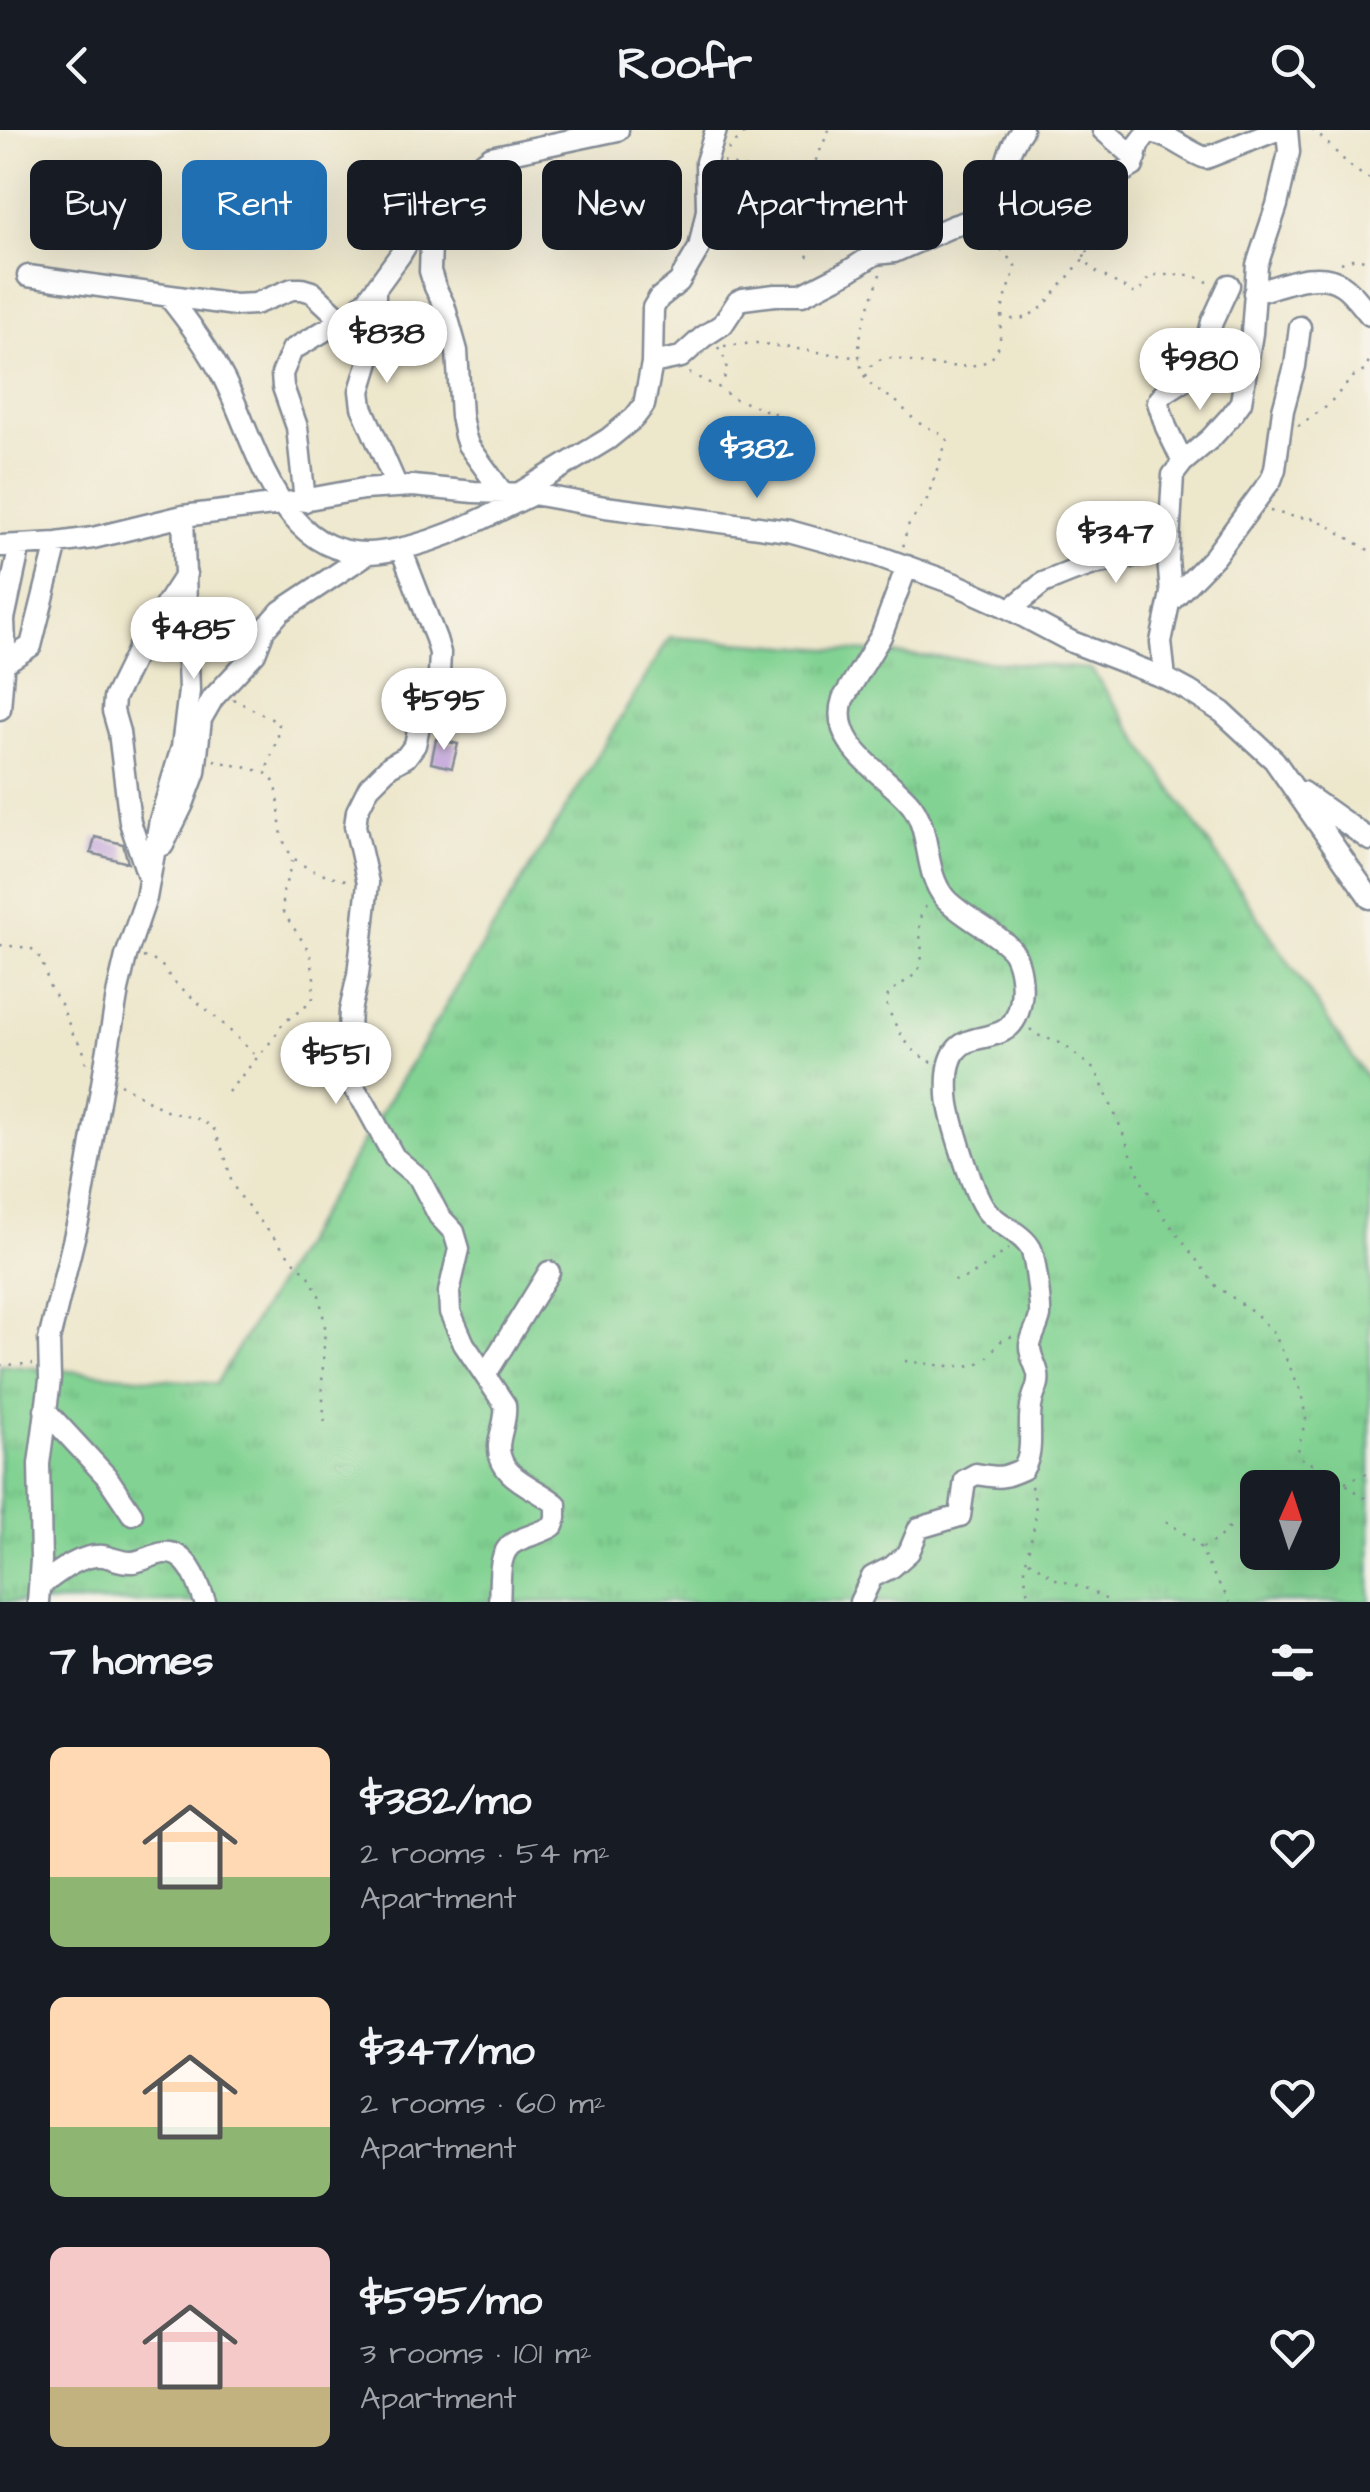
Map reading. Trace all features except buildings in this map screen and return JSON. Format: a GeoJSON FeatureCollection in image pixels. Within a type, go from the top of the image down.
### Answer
{"type":"FeatureCollection","features":[{"type":"Feature","properties":{"kind":"street"},"geometry":{"type":"LineString","coordinates":[[487,160],[618,130]]}},
{"type":"Feature","properties":{"kind":"street"},"geometry":{"type":"LineString","coordinates":[[168,296],[198,333],[225,380],[281,504],[311,535],[333,547],[367,554],[401,549],[475,522],[608,440],[644,406],[662,362],[652,308],[679,282],[698,248],[707,210],[706,162],[716,130]]}},
{"type":"Feature","properties":{"kind":"street"},"geometry":{"type":"LineString","coordinates":[[1006,160],[1022,130]]}},
{"type":"Feature","properties":{"kind":"street"},"geometry":{"type":"LineString","coordinates":[[1102,130],[1136,158]]}},
{"type":"Feature","properties":{"kind":"street"},"geometry":{"type":"LineString","coordinates":[[1128,168],[1145,133],[1152,130],[1206,158],[1278,130]]}},
{"type":"Feature","properties":{"kind":"street"},"geometry":{"type":"LineString","coordinates":[[1165,678],[1161,642],[1170,593],[1168,559],[1174,474],[1238,408],[1252,333],[1257,265],[1277,205],[1288,152],[1287,130]]}},
{"type":"Feature","properties":{"kind":"street"},"geometry":{"type":"LineString","coordinates":[[305,500],[297,427],[282,374],[292,350],[368,299],[403,250]]}},
{"type":"Feature","properties":{"kind":"street"},"geometry":{"type":"LineString","coordinates":[[431,250],[430,271],[457,351],[461,416],[468,445],[518,493]]}},
{"type":"Feature","properties":{"kind":"street"},"geometry":{"type":"LineString","coordinates":[[662,362],[681,357],[723,324],[742,298],[802,295],[875,254],[897,250]]}},
{"type":"Feature","properties":{"kind":"street"},"geometry":{"type":"LineString","coordinates":[[28,276],[235,305],[254,304],[292,288],[302,289],[312,292],[342,320]]}},
{"type":"Feature","properties":{"kind":"street"},"geometry":{"type":"LineString","coordinates":[[1254,293],[1308,279],[1329,278],[1349,290],[1370,316]]}},
{"type":"Feature","properties":{"kind":"street"},"geometry":{"type":"LineString","coordinates":[[1183,462],[1158,402],[1202,361],[1212,322],[1229,284]]}},
{"type":"Feature","properties":{"kind":"street"},"geometry":{"type":"LineString","coordinates":[[375,290],[375,342],[360,391],[362,407],[397,487]]}},
{"type":"Feature","properties":{"kind":"street"},"geometry":{"type":"LineString","coordinates":[[1169,603],[1214,558],[1271,480],[1300,327]]}},
{"type":"Feature","properties":{"kind":"street"},"geometry":{"type":"LineString","coordinates":[[0,709],[10,545],[93,538],[183,516],[364,489],[414,486],[518,493],[706,518],[789,532],[876,555],[955,584],[1072,642],[1165,678],[1222,712],[1274,760],[1370,898]]}},
{"type":"Feature","properties":{"kind":"street"},"geometry":{"type":"LineString","coordinates":[[147,888],[160,820],[182,747],[189,691],[183,516]]}},
{"type":"Feature","properties":{"kind":"street"},"geometry":{"type":"LineString","coordinates":[[1011,610],[1043,584],[1073,571],[1143,555],[1155,546],[1170,518]]}},
{"type":"Feature","properties":{"kind":"street"},"geometry":{"type":"LineString","coordinates":[[3,664],[33,642],[57,543]]}},
{"type":"Feature","properties":{"kind":"street"},"geometry":{"type":"LineString","coordinates":[[401,549],[436,639],[439,674],[423,707],[414,746],[369,787],[357,811],[355,826],[368,887],[350,1011],[347,1065],[349,1081],[394,1157],[418,1178],[457,1239],[450,1312],[464,1344],[505,1404],[499,1450],[502,1461],[511,1474],[552,1500],[556,1509],[553,1526],[506,1548],[499,1602]]}},
{"type":"Feature","properties":{"kind":"street"},"geometry":{"type":"LineString","coordinates":[[40,1594],[39,1464],[49,1388],[51,1330],[75,1240],[95,1067],[147,888],[164,840],[183,804],[198,756],[201,719],[218,692],[255,653],[264,630],[281,612],[367,554]]}},
{"type":"Feature","properties":{"kind":"street"},"geometry":{"type":"LineString","coordinates":[[860,1602],[872,1577],[910,1552],[919,1528],[960,1516],[964,1484],[971,1476],[1000,1478],[1023,1469],[1029,1456],[1032,1399],[1038,1390],[1030,1348],[1040,1312],[1034,1260],[1029,1244],[988,1213],[977,1196],[947,1094],[953,1054],[966,1042],[1006,1030],[1012,1023],[1022,984],[1014,952],[941,894],[920,819],[909,802],[852,748],[839,710],[881,636],[903,565]]}},
{"type":"Feature","properties":{"kind":"street"},"geometry":{"type":"LineString","coordinates":[[147,888],[130,822],[114,698],[141,642],[186,574]]}},
{"type":"Feature","properties":{"kind":"street"},"geometry":{"type":"LineString","coordinates":[[1292,785],[1370,840]]}},
{"type":"Feature","properties":{"kind":"street"},"geometry":{"type":"LineString","coordinates":[[486,1374],[549,1272]]}},
{"type":"Feature","properties":{"kind":"street"},"geometry":{"type":"LineString","coordinates":[[45,1410],[107,1477],[132,1514]]}},
{"type":"Feature","properties":{"kind":"street"},"geometry":{"type":"LineString","coordinates":[[40,1594],[75,1563],[90,1557],[129,1562],[169,1552],[190,1567],[206,1602]]}},
{"type":"Feature","properties":{"kind":"path"},"geometry":{"type":"LineString","coordinates":[[816,160],[828,130]]}},
{"type":"Feature","properties":{"kind":"path"},"geometry":{"type":"LineString","coordinates":[[1312,130],[1349,166],[1370,178]]}},
{"type":"Feature","properties":{"kind":"path"},"geometry":{"type":"LineString","coordinates":[[807,257],[810,250]]}},
{"type":"Feature","properties":{"kind":"path"},"geometry":{"type":"LineString","coordinates":[[897,250],[894,259],[882,268],[860,343],[865,377],[916,422],[947,437],[929,494],[907,527],[903,565]]}},
{"type":"Feature","properties":{"kind":"path"},"geometry":{"type":"LineString","coordinates":[[865,377],[874,363],[887,358],[966,368],[984,364],[997,351],[1001,316],[1016,265],[1001,250]]}},
{"type":"Feature","properties":{"kind":"path"},"geometry":{"type":"LineString","coordinates":[[1079,250],[1088,266],[1134,294],[1153,275],[1192,275],[1210,283],[1229,284]]}},
{"type":"Feature","properties":{"kind":"path"},"geometry":{"type":"LineString","coordinates":[[1001,316],[1018,320],[1035,314],[1088,250]]}},
{"type":"Feature","properties":{"kind":"path"},"geometry":{"type":"LineString","coordinates":[[722,389],[727,363],[718,347],[756,342],[860,358]]}},
{"type":"Feature","properties":{"kind":"path"},"geometry":{"type":"LineString","coordinates":[[1278,444],[1326,407],[1353,377],[1364,371],[1370,359]]}},
{"type":"Feature","properties":{"kind":"path"},"geometry":{"type":"LineString","coordinates":[[662,362],[730,396],[779,414]]}},
{"type":"Feature","properties":{"kind":"path"},"geometry":{"type":"LineString","coordinates":[[1255,504],[1292,516],[1316,518],[1370,551]]}},
{"type":"Feature","properties":{"kind":"path"},"geometry":{"type":"LineString","coordinates":[[218,692],[279,723],[266,773]]}},
{"type":"Feature","properties":{"kind":"path"},"geometry":{"type":"LineString","coordinates":[[198,756],[266,773],[278,789],[281,832],[294,858],[306,867],[368,887]]}},
{"type":"Feature","properties":{"kind":"path"},"geometry":{"type":"LineString","coordinates":[[228,1092],[283,1024],[312,998],[310,952],[284,912],[284,893],[294,858]]}},
{"type":"Feature","properties":{"kind":"path"},"geometry":{"type":"LineString","coordinates":[[935,882],[933,896],[919,916],[920,966],[913,976],[887,994],[885,1001],[907,1045],[918,1056],[949,1068]]}},
{"type":"Feature","properties":{"kind":"path"},"geometry":{"type":"LineString","coordinates":[[0,945],[31,948],[42,959],[50,987],[72,1032],[95,1067],[168,1112],[213,1127],[232,1184],[315,1284],[325,1325],[325,1430]]}},
{"type":"Feature","properties":{"kind":"path"},"geometry":{"type":"LineString","coordinates":[[127,952],[160,963],[172,980],[258,1058]]}},
{"type":"Feature","properties":{"kind":"path"},"geometry":{"type":"LineString","coordinates":[[1017,1012],[1038,1035],[1064,1044],[1091,1066],[1142,1184],[1162,1214],[1216,1286],[1255,1313],[1274,1332],[1302,1392],[1306,1419],[1298,1454],[1324,1470]]}},
{"type":"Feature","properties":{"kind":"path"},"geometry":{"type":"LineString","coordinates":[[954,1281],[977,1273],[1022,1240]]}},
{"type":"Feature","properties":{"kind":"path"},"geometry":{"type":"LineString","coordinates":[[905,1362],[975,1365],[988,1357],[1000,1340],[1035,1331]]}},
{"type":"Feature","properties":{"kind":"path"},"geometry":{"type":"LineString","coordinates":[[0,1365],[49,1361]]}},
{"type":"Feature","properties":{"kind":"path"},"geometry":{"type":"LineString","coordinates":[[1023,1469],[1036,1501],[1025,1574],[1026,1602]]}},
{"type":"Feature","properties":{"kind":"path"},"geometry":{"type":"LineString","coordinates":[[1344,1483],[1370,1472]]}},
{"type":"Feature","properties":{"kind":"path"},"geometry":{"type":"LineString","coordinates":[[1340,1480],[1370,1502]]}},
{"type":"Feature","properties":{"kind":"path"},"geometry":{"type":"LineString","coordinates":[[1166,1521],[1192,1537],[1201,1548],[1230,1602]]}},
{"type":"Feature","properties":{"kind":"path"},"geometry":{"type":"LineString","coordinates":[[1201,1548],[1227,1530],[1240,1527]]}},
{"type":"Feature","properties":{"kind":"path"},"geometry":{"type":"LineString","coordinates":[[1028,1560],[1056,1578],[1111,1602]]}},
{"type":"Feature","properties":{"kind":"green space"},"geometry":{"type":"Polygon","coordinates":[[[670,637],[1091,669],[1370,1083],[1370,1602],[0,1602],[0,1365],[216,1384],[670,637]]]}}]}
